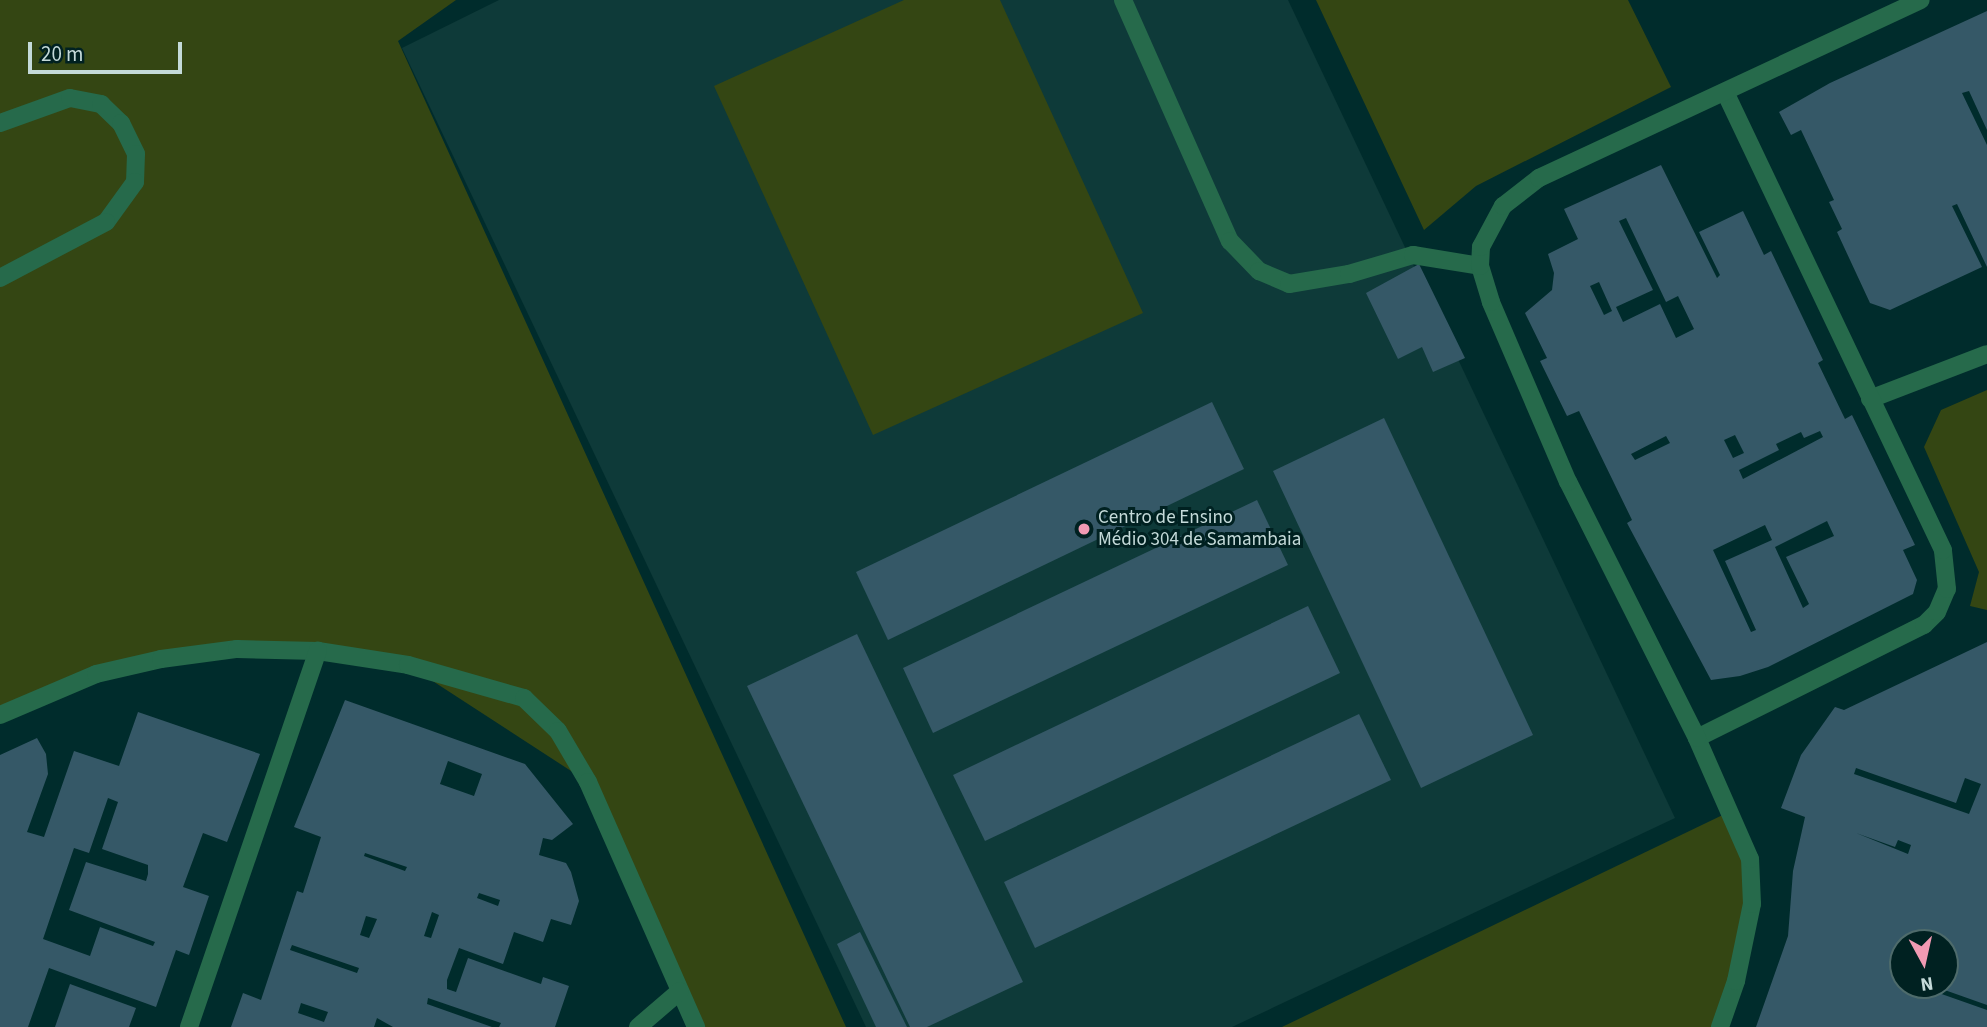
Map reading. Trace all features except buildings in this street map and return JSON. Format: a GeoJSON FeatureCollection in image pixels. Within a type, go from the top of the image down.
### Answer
{"type":"FeatureCollection","features":[{"type":"Feature","properties":{"kind":"street"},"geometry":{"type":"LineString","coordinates":[[1123,0],[1230,242],[1259,271],[1289,284],[1349,274],[1413,255],[1480,266]]}},
{"type":"Feature","properties":{"kind":"street"},"geometry":{"type":"LineString","coordinates":[[1720,1027],[1744,942],[1753,874],[1731,811],[1697,738],[1568,482],[1480,266],[1491,222],[1503,206],[1539,178],[1921,0]]}},
{"type":"Feature","properties":{"kind":"street"},"geometry":{"type":"LineString","coordinates":[[1697,738],[1924,625],[1937,612],[1947,589],[1943,550],[1725,92]]}},
{"type":"Feature","properties":{"kind":"street"},"geometry":{"type":"LineString","coordinates":[[0,123],[70,98],[102,104],[121,123],[136,154],[135,182],[106,222],[0,278]]}},
{"type":"Feature","properties":{"kind":"street"},"geometry":{"type":"LineString","coordinates":[[1870,399],[1987,354]]}},
{"type":"Feature","properties":{"kind":"street"},"geometry":{"type":"LineString","coordinates":[[0,715],[96,674],[161,659],[237,649],[318,651],[408,665],[524,698],[558,731],[588,782],[696,1027]]}},
{"type":"Feature","properties":{"kind":"street"},"geometry":{"type":"LineString","coordinates":[[189,1027],[318,651]]}},
{"type":"Feature","properties":{"kind":"street"},"geometry":{"type":"LineString","coordinates":[[638,1027],[680,991]]}},
{"type":"Feature","properties":{"kind":"shaded area","name":"Centro de Ensino Médio 304 de Samambaia"},"geometry":{"type":"Polygon","coordinates":[[[499,0],[1288,0],[1675,818],[1232,1027],[866,1027],[402,48],[499,0]]]}},
{"type":"Feature","properties":{"kind":"green space"},"geometry":{"type":"Polygon","coordinates":[[[0,0],[456,0],[398,41],[846,1027],[696,1027],[588,782],[408,665],[318,651],[161,659],[0,715],[0,0]]]}},
{"type":"Feature","properties":{"kind":"green space"},"geometry":{"type":"Polygon","coordinates":[[[904,0],[1000,0],[1143,313],[873,435],[714,86],[904,0]]]}},
{"type":"Feature","properties":{"kind":"green space"},"geometry":{"type":"Polygon","coordinates":[[[1316,0],[1628,0],[1671,87],[1476,186],[1424,230],[1316,0]]]}},
{"type":"Feature","properties":{"kind":"green space"},"geometry":{"type":"Polygon","coordinates":[[[1987,390],[1987,610],[1970,606],[1979,572],[1924,447],[1941,410],[1987,390]]]}},
{"type":"Feature","properties":{"kind":"green space"},"geometry":{"type":"Polygon","coordinates":[[[1731,811],[1753,887],[1720,1027],[1282,1027],[1731,811]]]}},
{"type":"Feature","properties":{"kind":"place","name":"Centro de Ensino Médio 304 de Samambaia"},"geometry":{"type":"Point","coordinates":[1084,529]}}]}
